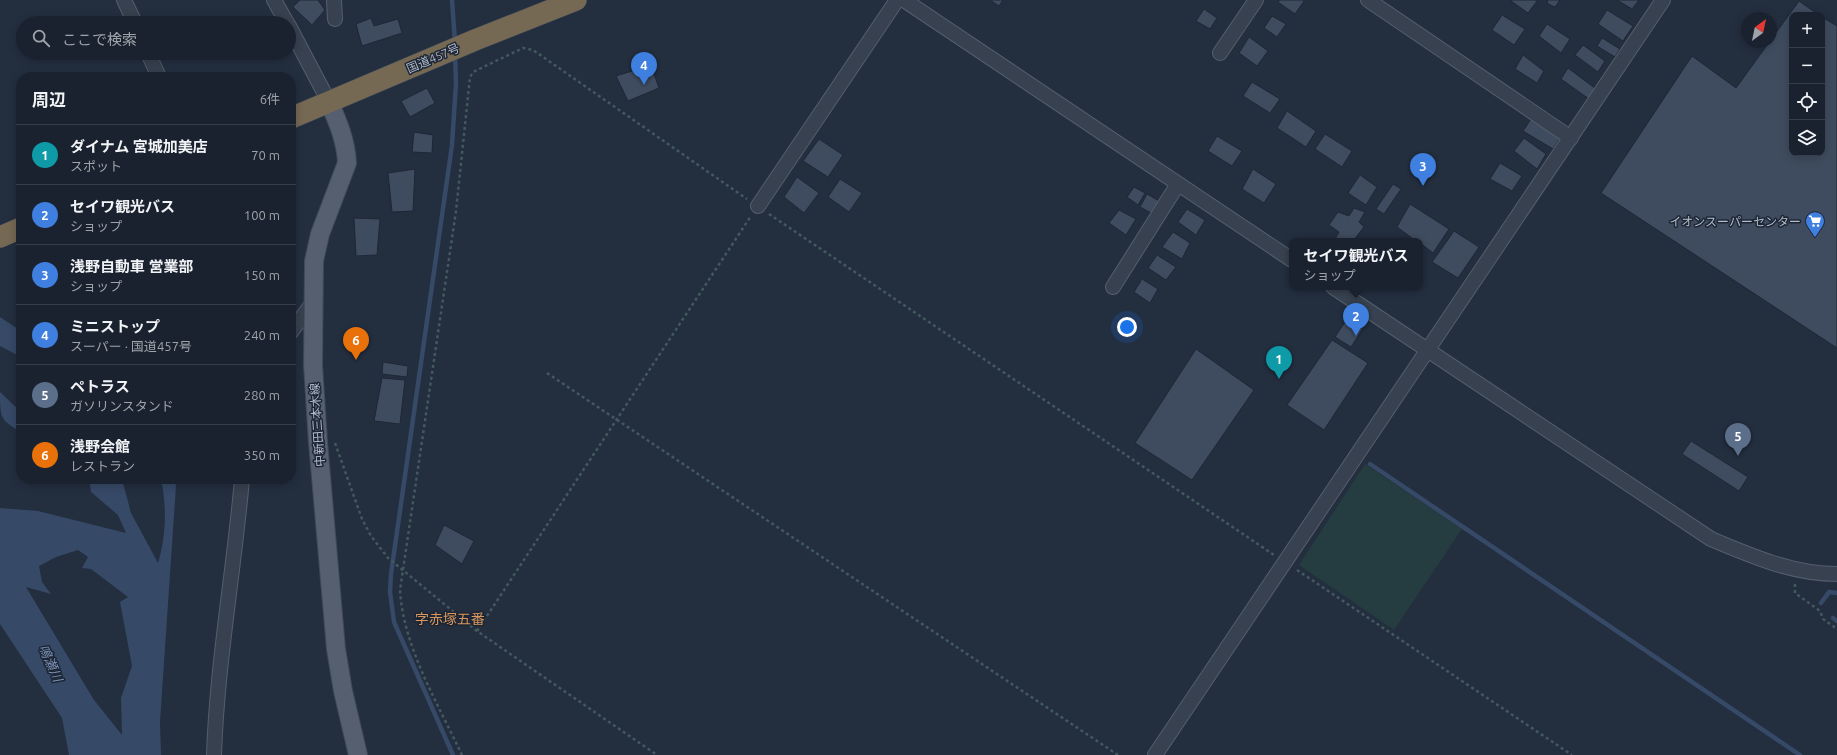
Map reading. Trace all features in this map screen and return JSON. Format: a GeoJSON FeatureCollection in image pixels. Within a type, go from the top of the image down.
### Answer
{"type":"FeatureCollection","features":[{"type":"Feature","properties":{"kind":"highway","name":"国道457号"},"geometry":{"type":"LineString","coordinates":[[296,116],[475,40],[576,0]]}},
{"type":"Feature","properties":{"kind":"highway"},"geometry":{"type":"LineString","coordinates":[[0,237],[16,230]]}},
{"type":"Feature","properties":{"kind":"main road","name":"中新田三本木線"},"geometry":{"type":"LineString","coordinates":[[329,102],[341,128],[347,150],[347,163],[320,234],[314,261],[315,300],[313,365],[331,601],[343,691],[358,755]]}},
{"type":"Feature","properties":{"kind":"street"},"geometry":{"type":"LineString","coordinates":[[124,0],[132,16]]}},
{"type":"Feature","properties":{"kind":"street"},"geometry":{"type":"LineString","coordinates":[[274,0],[283,16]]}},
{"type":"Feature","properties":{"kind":"street"},"geometry":{"type":"LineString","coordinates":[[334,0],[335,19]]}},
{"type":"Feature","properties":{"kind":"street"},"geometry":{"type":"LineString","coordinates":[[758,206],[897,0]]}},
{"type":"Feature","properties":{"kind":"street"},"geometry":{"type":"LineString","coordinates":[[904,0],[1289,258]]}},
{"type":"Feature","properties":{"kind":"street"},"geometry":{"type":"LineString","coordinates":[[1220,53],[1256,0]]}},
{"type":"Feature","properties":{"kind":"street"},"geometry":{"type":"LineString","coordinates":[[1368,0],[1571,138]]}},
{"type":"Feature","properties":{"kind":"street"},"geometry":{"type":"LineString","coordinates":[[1155,755],[1663,0]]}},
{"type":"Feature","properties":{"kind":"street"},"geometry":{"type":"LineString","coordinates":[[296,39],[329,102]]}},
{"type":"Feature","properties":{"kind":"street"},"geometry":{"type":"LineString","coordinates":[[151,60],[157,72]]}},
{"type":"Feature","properties":{"kind":"street"},"geometry":{"type":"LineString","coordinates":[[1113,287],[1178,184]]}},
{"type":"Feature","properties":{"kind":"street"},"geometry":{"type":"LineString","coordinates":[[1337,290],[1711,539],[1748,555],[1793,568],[1837,574]]}},
{"type":"Feature","properties":{"kind":"street"},"geometry":{"type":"LineString","coordinates":[[296,325],[315,300]]}},
{"type":"Feature","properties":{"kind":"street"},"geometry":{"type":"LineString","coordinates":[[214,755],[221,661],[236,551],[242,484]]}},
{"type":"Feature","properties":{"kind":"path"},"geometry":{"type":"LineString","coordinates":[[462,755],[409,640],[401,609],[400,590],[456,211],[467,119],[470,77],[473,72],[523,48],[533,50],[758,206],[1572,755]]}},
{"type":"Feature","properties":{"kind":"path"},"geometry":{"type":"LineString","coordinates":[[477,631],[758,206]]}},
{"type":"Feature","properties":{"kind":"path"},"geometry":{"type":"LineString","coordinates":[[547,373],[1118,755]]}},
{"type":"Feature","properties":{"kind":"path"},"geometry":{"type":"LineString","coordinates":[[334,441],[362,519],[371,536],[388,558],[477,631],[657,755]]}},
{"type":"Feature","properties":{"kind":"path"},"geometry":{"type":"LineString","coordinates":[[1793,568],[1795,593],[1820,611],[1823,619],[1837,629]]}},
{"type":"Feature","properties":{"kind":"green space"},"geometry":{"type":"Polygon","coordinates":[[[1365,464],[1462,529],[1394,630],[1299,565],[1365,464]]]}},
{"type":"Feature","properties":{"kind":"water"},"geometry":{"type":"Polygon","coordinates":[[[0,317],[16,328],[16,354],[0,346],[0,317]]]}},
{"type":"Feature","properties":{"kind":"water"},"geometry":{"type":"Polygon","coordinates":[[[0,392],[16,407],[16,429],[5,421],[0,408],[0,392]]]}},
{"type":"Feature","properties":{"kind":"water","name":"鳴瀬川"},"geometry":{"type":"Polygon","coordinates":[[[90,484],[123,484],[131,513],[158,563],[163,543],[165,521],[162,484],[175,484],[160,722],[161,755],[69,755],[62,718],[0,624],[0,508],[38,511],[126,533],[118,515],[91,492],[90,484]],[[78,550],[56,557],[39,566],[42,582],[51,594],[26,587],[94,700],[122,735],[121,698],[132,666],[120,602],[128,597],[91,569],[82,568],[88,557],[78,550]]]}},
{"type":"Feature","properties":{"kind":"building"},"geometry":{"type":"Polygon","coordinates":[[[300,0],[318,0],[325,10],[312,25],[293,7],[300,0]]]}},
{"type":"Feature","properties":{"kind":"building"},"geometry":{"type":"Polygon","coordinates":[[[990,0],[1003,0],[999,6],[990,0]]]}},
{"type":"Feature","properties":{"kind":"building"},"geometry":{"type":"Polygon","coordinates":[[[1280,0],[1304,1],[1295,14],[1278,2],[1280,0]]]}},
{"type":"Feature","properties":{"kind":"building"},"geometry":{"type":"Polygon","coordinates":[[[1547,0],[1560,0],[1555,7],[1548,4],[1547,0]]]}},
{"type":"Feature","properties":{"kind":"building"},"geometry":{"type":"Polygon","coordinates":[[[1617,0],[1639,0],[1632,9],[1617,0]]]}},
{"type":"Feature","properties":{"kind":"building"},"geometry":{"type":"Polygon","coordinates":[[[1511,1],[1537,1],[1528,13],[1511,1]]]}},
{"type":"Feature","properties":{"kind":"building"},"geometry":{"type":"Polygon","coordinates":[[[1799,1],[1815,12],[1791,12],[1799,1]]]}},
{"type":"Feature","properties":{"kind":"building"},"geometry":{"type":"Polygon","coordinates":[[[1204,9],[1217,18],[1210,29],[1196,21],[1204,9]]]}},
{"type":"Feature","properties":{"kind":"building"},"geometry":{"type":"Polygon","coordinates":[[[1607,10],[1633,26],[1623,41],[1598,24],[1607,10]]]}},
{"type":"Feature","properties":{"kind":"building"},"geometry":{"type":"Polygon","coordinates":[[[1502,15],[1525,29],[1514,45],[1492,30],[1502,15]]]}},
{"type":"Feature","properties":{"kind":"building"},"geometry":{"type":"Polygon","coordinates":[[[1789,15],[1789,156],[1825,156],[1825,19],[1837,26],[1837,348],[1601,193],[1692,56],[1736,88],[1765,48],[1777,48],[1777,31],[1789,15]]]}},
{"type":"Feature","properties":{"kind":"building"},"geometry":{"type":"Polygon","coordinates":[[[1272,16],[1286,24],[1277,37],[1264,28],[1272,16]]]}},
{"type":"Feature","properties":{"kind":"building"},"geometry":{"type":"Polygon","coordinates":[[[371,18],[374,26],[398,19],[402,33],[362,46],[356,24],[371,18]]]}},
{"type":"Feature","properties":{"kind":"building"},"geometry":{"type":"Polygon","coordinates":[[[1547,24],[1570,39],[1561,53],[1539,36],[1547,24]]]}},
{"type":"Feature","properties":{"kind":"building"},"geometry":{"type":"Polygon","coordinates":[[[1249,37],[1268,51],[1257,66],[1239,53],[1249,37]]]}},
{"type":"Feature","properties":{"kind":"building"},"geometry":{"type":"Polygon","coordinates":[[[1602,38],[1620,49],[1615,57],[1597,46],[1602,38]]]}},
{"type":"Feature","properties":{"kind":"building"},"geometry":{"type":"Polygon","coordinates":[[[1583,45],[1605,61],[1598,72],[1575,55],[1583,45]]]}},
{"type":"Feature","properties":{"kind":"building"},"geometry":{"type":"Polygon","coordinates":[[[1523,55],[1544,71],[1537,83],[1515,69],[1523,55]]]}},
{"type":"Feature","properties":{"kind":"building"},"geometry":{"type":"Polygon","coordinates":[[[651,65],[659,88],[628,101],[616,76],[651,65]]]}},
{"type":"Feature","properties":{"kind":"building"},"geometry":{"type":"Polygon","coordinates":[[[1568,68],[1596,89],[1589,99],[1561,79],[1568,68]]]}},
{"type":"Feature","properties":{"kind":"building"},"geometry":{"type":"Polygon","coordinates":[[[1252,82],[1280,99],[1270,113],[1243,96],[1252,82]]]}},
{"type":"Feature","properties":{"kind":"building"},"geometry":{"type":"Polygon","coordinates":[[[427,88],[435,103],[410,117],[401,101],[427,88]]]}},
{"type":"Feature","properties":{"kind":"building"},"geometry":{"type":"Polygon","coordinates":[[[1287,111],[1316,131],[1306,147],[1277,128],[1287,111]]]}},
{"type":"Feature","properties":{"kind":"building"},"geometry":{"type":"Polygon","coordinates":[[[1533,116],[1562,136],[1553,149],[1523,131],[1533,116]]]}},
{"type":"Feature","properties":{"kind":"building"},"geometry":{"type":"Polygon","coordinates":[[[414,132],[433,135],[432,153],[412,152],[414,132]]]}},
{"type":"Feature","properties":{"kind":"building"},"geometry":{"type":"Polygon","coordinates":[[[1325,134],[1352,151],[1342,167],[1315,149],[1325,134]]]}},
{"type":"Feature","properties":{"kind":"building"},"geometry":{"type":"Polygon","coordinates":[[[1217,136],[1242,151],[1232,166],[1208,151],[1217,136]]]}},
{"type":"Feature","properties":{"kind":"building"},"geometry":{"type":"Polygon","coordinates":[[[1524,138],[1546,154],[1537,169],[1514,151],[1524,138]]]}},
{"type":"Feature","properties":{"kind":"building"},"geometry":{"type":"Polygon","coordinates":[[[819,139],[843,155],[828,177],[803,161],[819,139]]]}},
{"type":"Feature","properties":{"kind":"building"},"geometry":{"type":"Polygon","coordinates":[[[1500,163],[1522,176],[1512,191],[1490,179],[1500,163]]]}},
{"type":"Feature","properties":{"kind":"building"},"geometry":{"type":"Polygon","coordinates":[[[415,169],[413,211],[392,212],[388,173],[415,169]]]}},
{"type":"Feature","properties":{"kind":"building"},"geometry":{"type":"Polygon","coordinates":[[[1253,169],[1276,184],[1264,203],[1242,189],[1253,169]]]}},
{"type":"Feature","properties":{"kind":"building"},"geometry":{"type":"Polygon","coordinates":[[[1360,175],[1377,187],[1366,205],[1348,193],[1360,175]]]}},
{"type":"Feature","properties":{"kind":"building"},"geometry":{"type":"Polygon","coordinates":[[[797,177],[819,193],[804,213],[784,197],[797,177]]]}},
{"type":"Feature","properties":{"kind":"building"},"geometry":{"type":"Polygon","coordinates":[[[840,179],[862,193],[849,212],[828,197],[840,179]]]}},
{"type":"Feature","properties":{"kind":"building"},"geometry":{"type":"Polygon","coordinates":[[[1393,184],[1401,189],[1384,214],[1376,209],[1393,184]]]}},
{"type":"Feature","properties":{"kind":"building"},"geometry":{"type":"Polygon","coordinates":[[[1134,187],[1145,193],[1138,205],[1127,197],[1134,187]]]}},
{"type":"Feature","properties":{"kind":"building"},"geometry":{"type":"Polygon","coordinates":[[[1147,194],[1159,201],[1151,213],[1140,207],[1147,194]]]}},
{"type":"Feature","properties":{"kind":"building"},"geometry":{"type":"Polygon","coordinates":[[[1410,204],[1449,229],[1433,253],[1423,245],[1423,238],[1412,238],[1397,227],[1410,204]]]}},
{"type":"Feature","properties":{"kind":"building"},"geometry":{"type":"Polygon","coordinates":[[[1354,208],[1365,212],[1359,222],[1364,227],[1355,238],[1336,238],[1339,232],[1329,225],[1338,212],[1349,216],[1354,208]]]}},
{"type":"Feature","properties":{"kind":"building"},"geometry":{"type":"Polygon","coordinates":[[[1187,209],[1205,220],[1196,235],[1178,222],[1187,209]]]}},
{"type":"Feature","properties":{"kind":"building"},"geometry":{"type":"Polygon","coordinates":[[[1119,210],[1136,219],[1126,235],[1109,223],[1119,210]]]}},
{"type":"Feature","properties":{"kind":"building"},"geometry":{"type":"Polygon","coordinates":[[[354,218],[380,219],[377,255],[356,256],[354,218]]]}},
{"type":"Feature","properties":{"kind":"building"},"geometry":{"type":"Polygon","coordinates":[[[1454,231],[1479,247],[1458,278],[1432,262],[1454,231]]]}},
{"type":"Feature","properties":{"kind":"building"},"geometry":{"type":"Polygon","coordinates":[[[1173,232],[1190,243],[1182,259],[1162,247],[1173,232]]]}},
{"type":"Feature","properties":{"kind":"building"},"geometry":{"type":"Polygon","coordinates":[[[1157,255],[1176,267],[1166,280],[1148,268],[1157,255]]]}},
{"type":"Feature","properties":{"kind":"building"},"geometry":{"type":"Polygon","coordinates":[[[1142,279],[1158,289],[1150,303],[1134,292],[1142,279]]]}},
{"type":"Feature","properties":{"kind":"building"},"geometry":{"type":"Polygon","coordinates":[[[1349,316],[1364,327],[1351,347],[1335,337],[1349,316]]]}},
{"type":"Feature","properties":{"kind":"building"},"geometry":{"type":"Polygon","coordinates":[[[1332,340],[1368,363],[1324,430],[1287,405],[1332,340]]]}},
{"type":"Feature","properties":{"kind":"building"},"geometry":{"type":"Polygon","coordinates":[[[1196,349],[1254,390],[1192,480],[1135,443],[1196,349]]]}},
{"type":"Feature","properties":{"kind":"building"},"geometry":{"type":"Polygon","coordinates":[[[383,362],[408,366],[407,377],[382,374],[383,362]]]}},
{"type":"Feature","properties":{"kind":"building"},"geometry":{"type":"Polygon","coordinates":[[[382,378],[405,380],[400,424],[374,421],[382,378]]]}},
{"type":"Feature","properties":{"kind":"building"},"geometry":{"type":"Polygon","coordinates":[[[1691,441],[1748,477],[1739,491],[1682,454],[1691,441]]]}},
{"type":"Feature","properties":{"kind":"building"},"geometry":{"type":"Polygon","coordinates":[[[444,525],[474,541],[462,564],[435,545],[444,525]]]}},
{"type":"Feature","properties":{"kind":"waterway"},"geometry":{"type":"LineString","coordinates":[[452,0],[455,42]]}},
{"type":"Feature","properties":{"kind":"waterway"},"geometry":{"type":"LineString","coordinates":[[453,755],[394,622],[390,592],[391,574],[452,145],[456,83],[455,54]]}},
{"type":"Feature","properties":{"kind":"waterway"},"geometry":{"type":"LineString","coordinates":[[1370,464],[1800,755]]}},
{"type":"Feature","properties":{"kind":"waterway"},"geometry":{"type":"LineString","coordinates":[[1821,603],[1829,592],[1837,593]]}},
{"type":"Feature","properties":{"kind":"waterway"},"geometry":{"type":"LineString","coordinates":[[1833,618],[1837,621]]}},
{"type":"Feature","properties":{"kind":"place","name":"ミニストップ"},"geometry":{"type":"Point","coordinates":[644,85]}},
{"type":"Feature","properties":{"kind":"place","name":"浅野自動車 営業部"},"geometry":{"type":"Point","coordinates":[1423,186]}},
{"type":"Feature","properties":{"kind":"place","name":"イオンスーパーセンター"},"geometry":{"type":"Point","coordinates":[1815,238]}},
{"type":"Feature","properties":{"kind":"place","name":"セイワ観光バス"},"geometry":{"type":"Point","coordinates":[1356,336]}},
{"type":"Feature","properties":{"kind":"place","name":"浅野会館"},"geometry":{"type":"Point","coordinates":[356,360]}},
{"type":"Feature","properties":{"kind":"place","name":"ダイナム 宮城加美店"},"geometry":{"type":"Point","coordinates":[1279,379]}},
{"type":"Feature","properties":{"kind":"place","name":"ペトラス"},"geometry":{"type":"Point","coordinates":[1738,456]}},
{"type":"Feature","properties":{"kind":"district","name":"字赤塚五番"},"geometry":{"type":"Point","coordinates":[450,619]}}]}
